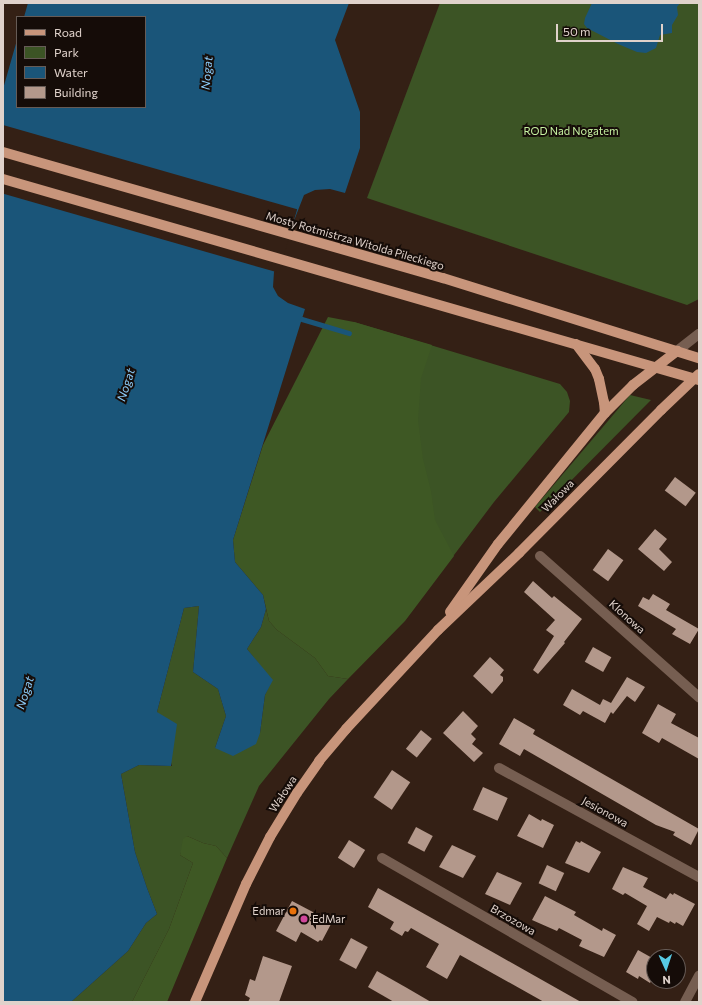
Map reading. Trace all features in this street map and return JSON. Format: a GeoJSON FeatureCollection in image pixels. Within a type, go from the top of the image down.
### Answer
{"type":"FeatureCollection","features":[{"type":"Feature","properties":{"kind":"main road","name":"Mosty Rotmistrza Witolda Pileckiego"},"geometry":{"type":"LineString","coordinates":[[3,152],[443,278],[699,358]]}},
{"type":"Feature","properties":{"kind":"main road"},"geometry":{"type":"LineString","coordinates":[[3,179],[655,368],[698,378]]}},
{"type":"Feature","properties":{"kind":"main road"},"geometry":{"type":"LineString","coordinates":[[576,344],[594,369],[599,379],[605,413]]}},
{"type":"Feature","properties":{"kind":"main road","name":"Wałowa"},"geometry":{"type":"LineString","coordinates":[[438,630],[498,544],[605,413],[632,385],[677,351]]}},
{"type":"Feature","properties":{"kind":"main road","name":"Wałowa"},"geometry":{"type":"LineString","coordinates":[[195,1002],[246,884],[270,836],[319,761],[346,729],[438,630],[519,553],[661,410],[698,378]]}},
{"type":"Feature","properties":{"kind":"street"},"geometry":{"type":"LineString","coordinates":[[677,351],[699,334]]}},
{"type":"Feature","properties":{"kind":"street","name":"Klonowa"},"geometry":{"type":"LineString","coordinates":[[540,556],[699,697]]}},
{"type":"Feature","properties":{"kind":"street","name":"Jesionowa"},"geometry":{"type":"LineString","coordinates":[[499,768],[699,877]]}},
{"type":"Feature","properties":{"kind":"street","name":"Brzozowa"},"geometry":{"type":"LineString","coordinates":[[382,858],[632,1002]]}},
{"type":"Feature","properties":{"kind":"street"},"geometry":{"type":"LineString","coordinates":[[685,1002],[699,976]]}},
{"type":"Feature","properties":{"kind":"green space","name":"ROD Nad Nogatem"},"geometry":{"type":"Polygon","coordinates":[[[440,3],[699,3],[699,299],[687,305],[367,198],[440,3]]]}},
{"type":"Feature","properties":{"kind":"green space"},"geometry":{"type":"Polygon","coordinates":[[[328,317],[354,322],[432,345],[421,378],[418,420],[423,459],[431,491],[435,520],[454,556],[405,621],[348,679],[328,676],[315,658],[277,630],[269,621],[263,595],[235,562],[233,540],[263,445],[328,317]]]}},
{"type":"Feature","properties":{"kind":"green space"},"geometry":{"type":"Polygon","coordinates":[[[354,322],[560,384],[567,392],[570,401],[569,412],[494,502],[405,620],[346,610],[354,322]]]}},
{"type":"Feature","properties":{"kind":"green space"},"geometry":{"type":"Polygon","coordinates":[[[630,395],[651,400],[540,512],[535,507],[630,395]]]}},
{"type":"Feature","properties":{"kind":"green space"},"geometry":{"type":"Polygon","coordinates":[[[199,606],[193,672],[218,689],[226,716],[215,748],[260,733],[265,695],[272,680],[247,649],[261,627],[266,609],[269,621],[277,630],[315,658],[328,676],[348,679],[329,699],[259,786],[227,858],[216,846],[203,843],[187,836],[180,855],[193,863],[169,929],[132,1002],[71,1002],[128,951],[146,923],[157,914],[135,852],[121,774],[139,765],[172,766],[157,712],[184,608],[199,606]]]}},
{"type":"Feature","properties":{"kind":"green space"},"geometry":{"type":"Polygon","coordinates":[[[187,836],[203,843],[216,846],[227,858],[167,1002],[132,1002],[169,929],[193,863],[180,855],[183,839],[187,836]]]}},
{"type":"Feature","properties":{"kind":"water","name":"Nogat"},"geometry":{"type":"Polygon","coordinates":[[[28,3],[349,3],[335,40],[360,112],[360,148],[345,193],[330,189],[315,190],[304,195],[274,272],[273,287],[278,296],[288,303],[305,309],[233,540],[235,562],[263,595],[266,609],[261,627],[247,649],[273,680],[265,695],[260,733],[256,744],[233,756],[215,748],[226,716],[218,689],[193,672],[199,606],[184,608],[157,712],[177,724],[171,766],[139,765],[121,774],[135,852],[157,914],[146,923],[128,951],[71,1002],[3,1002],[3,89],[16,44],[16,108],[146,108],[146,16],[24,16],[28,3]]]}},
{"type":"Feature","properties":{"kind":"water"},"geometry":{"type":"Polygon","coordinates":[[[592,3],[680,3],[677,7],[678,15],[672,25],[672,33],[660,35],[656,48],[646,53],[637,52],[618,44],[587,28],[584,24],[585,18],[592,3]]]}},
{"type":"Feature","properties":{"kind":"pier"},"geometry":{"type":"Polygon","coordinates":[[[3,125],[297,209],[279,273],[3,194],[3,125]]]}},
{"type":"Feature","properties":{"kind":"building"},"geometry":{"type":"Polygon","coordinates":[[[675,477],[696,493],[686,506],[665,491],[675,477]]]}},
{"type":"Feature","properties":{"kind":"building"},"geometry":{"type":"Polygon","coordinates":[[[655,529],[667,539],[659,549],[672,562],[664,571],[638,549],[655,529]]]}},
{"type":"Feature","properties":{"kind":"building"},"geometry":{"type":"Polygon","coordinates":[[[608,549],[623,560],[608,581],[593,570],[608,549]]]}},
{"type":"Feature","properties":{"kind":"building"},"geometry":{"type":"Polygon","coordinates":[[[533,581],[552,598],[554,596],[582,619],[564,642],[565,643],[538,674],[533,670],[554,636],[546,630],[555,620],[524,592],[533,581]]]}},
{"type":"Feature","properties":{"kind":"building"},"geometry":{"type":"Polygon","coordinates":[[[653,594],[670,604],[666,610],[699,629],[690,644],[672,634],[676,629],[638,606],[643,597],[649,600],[653,594]]]}},
{"type":"Feature","properties":{"kind":"building"},"geometry":{"type":"Polygon","coordinates":[[[593,647],[611,657],[603,672],[585,662],[593,647]]]}},
{"type":"Feature","properties":{"kind":"building"},"geometry":{"type":"Polygon","coordinates":[[[490,657],[504,670],[500,675],[503,677],[503,681],[492,694],[473,676],[490,657]]]}},
{"type":"Feature","properties":{"kind":"building"},"geometry":{"type":"Polygon","coordinates":[[[627,677],[645,687],[635,702],[627,696],[613,714],[611,712],[605,723],[583,711],[580,715],[563,705],[572,689],[600,705],[603,699],[611,703],[627,677]]]}},
{"type":"Feature","properties":{"kind":"building"},"geometry":{"type":"Polygon","coordinates":[[[658,704],[676,714],[671,723],[699,738],[699,759],[662,738],[659,743],[642,733],[658,704]]]}},
{"type":"Feature","properties":{"kind":"building"},"geometry":{"type":"Polygon","coordinates":[[[463,711],[478,726],[471,734],[476,739],[472,744],[483,753],[474,762],[443,733],[463,711]]]}},
{"type":"Feature","properties":{"kind":"building"},"geometry":{"type":"Polygon","coordinates":[[[514,718],[535,730],[533,734],[699,829],[691,845],[673,835],[675,832],[656,825],[524,749],[520,756],[499,744],[514,718]]]}},
{"type":"Feature","properties":{"kind":"building"},"geometry":{"type":"Polygon","coordinates":[[[421,730],[432,739],[417,757],[406,749],[421,730]]]}},
{"type":"Feature","properties":{"kind":"building"},"geometry":{"type":"Polygon","coordinates":[[[392,770],[410,782],[392,810],[374,797],[392,770]]]}},
{"type":"Feature","properties":{"kind":"building"},"geometry":{"type":"Polygon","coordinates":[[[483,787],[508,798],[497,821],[473,810],[483,787]]]}},
{"type":"Feature","properties":{"kind":"building"},"geometry":{"type":"Polygon","coordinates":[[[529,814],[541,821],[542,819],[554,825],[543,848],[517,836],[529,814]]]}},
{"type":"Feature","properties":{"kind":"building"},"geometry":{"type":"Polygon","coordinates":[[[416,827],[433,836],[424,852],[408,843],[416,827]]]}},
{"type":"Feature","properties":{"kind":"building"},"geometry":{"type":"Polygon","coordinates":[[[349,840],[365,850],[354,868],[338,858],[349,840]]]}},
{"type":"Feature","properties":{"kind":"building"},"geometry":{"type":"Polygon","coordinates":[[[576,841],[580,843],[581,841],[601,852],[589,873],[565,863],[576,841]]]}},
{"type":"Feature","properties":{"kind":"building"},"geometry":{"type":"Polygon","coordinates":[[[452,845],[476,856],[463,878],[439,867],[452,845]]]}},
{"type":"Feature","properties":{"kind":"building"},"geometry":{"type":"Polygon","coordinates":[[[547,865],[564,873],[556,891],[539,883],[547,865]]]}},
{"type":"Feature","properties":{"kind":"building"},"geometry":{"type":"Polygon","coordinates":[[[623,867],[648,878],[643,887],[666,899],[670,893],[673,895],[674,893],[695,904],[683,926],[676,922],[675,924],[670,921],[669,923],[657,917],[649,931],[637,924],[647,906],[625,893],[623,895],[612,889],[623,867]]]}},
{"type":"Feature","properties":{"kind":"building"},"geometry":{"type":"Polygon","coordinates":[[[497,872],[522,883],[510,905],[485,894],[497,872]]]}},
{"type":"Feature","properties":{"kind":"building"},"geometry":{"type":"Polygon","coordinates":[[[378,888],[581,1002],[544,1002],[460,955],[447,979],[426,967],[439,944],[411,928],[408,932],[405,931],[402,936],[390,929],[394,922],[368,907],[378,888]]]}},
{"type":"Feature","properties":{"kind":"building"},"geometry":{"type":"Polygon","coordinates":[[[545,896],[576,912],[574,915],[602,931],[603,928],[616,935],[604,957],[579,946],[582,940],[559,928],[557,931],[532,920],[545,896]]]}},
{"type":"Feature","properties":{"kind":"building","name":"EdMar"},"geometry":{"type":"Polygon","coordinates":[[[292,901],[330,921],[329,923],[331,924],[322,941],[320,940],[318,942],[301,932],[296,942],[276,931],[292,901]]]}},
{"type":"Feature","properties":{"kind":"building"},"geometry":{"type":"Polygon","coordinates":[[[351,938],[368,947],[356,969],[339,960],[351,938]]]}},
{"type":"Feature","properties":{"kind":"building"},"geometry":{"type":"Polygon","coordinates":[[[638,950],[646,954],[646,980],[639,976],[638,979],[626,972],[638,950]]]}},
{"type":"Feature","properties":{"kind":"building"},"geometry":{"type":"Polygon","coordinates":[[[263,956],[292,966],[279,1002],[248,1002],[250,998],[245,995],[250,979],[255,981],[263,956]]]}},
{"type":"Feature","properties":{"kind":"building"},"geometry":{"type":"Polygon","coordinates":[[[377,971],[431,1002],[394,1002],[368,987],[377,971]]]}},
{"type":"Feature","properties":{"kind":"waterway"},"geometry":{"type":"LineString","coordinates":[[302,319],[349,333]]}},
{"type":"Feature","properties":{"kind":"place","name":"Edmar"},"geometry":{"type":"Point","coordinates":[293,911]}},
{"type":"Feature","properties":{"kind":"place","name":"EdMar"},"geometry":{"type":"Point","coordinates":[304,919]}}]}
